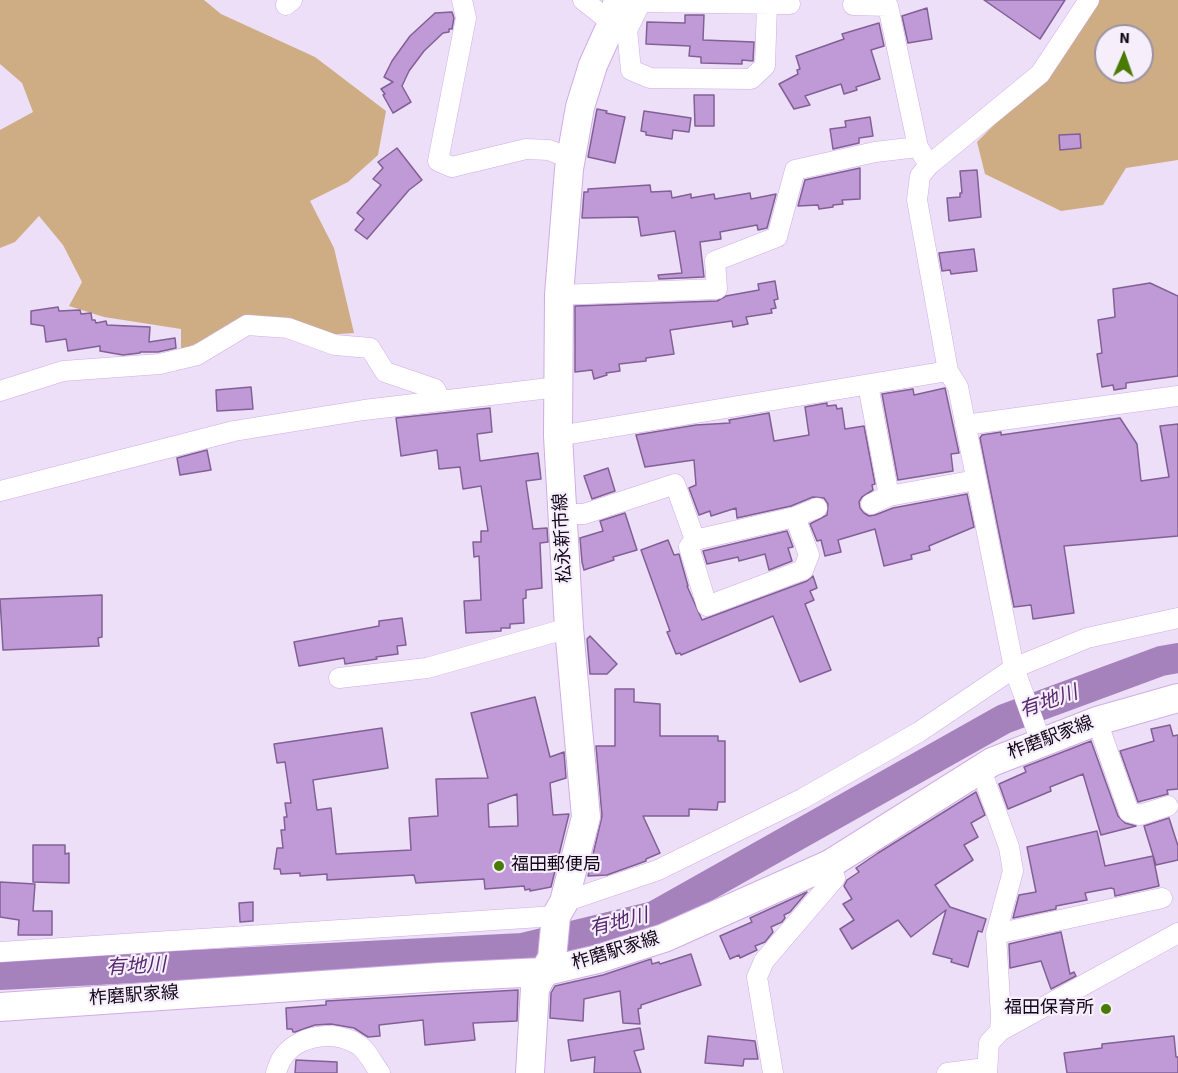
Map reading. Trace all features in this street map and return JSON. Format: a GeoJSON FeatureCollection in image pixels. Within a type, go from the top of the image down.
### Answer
{"type":"FeatureCollection","features":[{"type":"Feature","properties":{"kind":"main road","name":"松永新市線"},"geometry":{"type":"LineString","coordinates":[[530,1073],[535,988],[547,965],[586,816],[569,628],[558,436],[559,295],[569,169],[580,107],[594,64],[619,18]]}},
{"type":"Feature","properties":{"kind":"main road","name":"柞磨駅家線"},"geometry":{"type":"LineString","coordinates":[[0,1006],[440,977],[597,959],[664,938],[830,864],[992,762],[1097,721],[1178,698]]}},
{"type":"Feature","properties":{"kind":"street"},"geometry":{"type":"LineString","coordinates":[[583,0],[619,18]]}},
{"type":"Feature","properties":{"kind":"street"},"geometry":{"type":"LineString","coordinates":[[1041,742],[1014,669],[958,387],[948,371],[917,200],[920,176],[928,165],[1040,74],[1089,0]]}},
{"type":"Feature","properties":{"kind":"street"},"geometry":{"type":"LineString","coordinates":[[464,1],[466,18],[438,161],[452,167],[526,149],[549,150],[571,159]]}},
{"type":"Feature","properties":{"kind":"street"},"geometry":{"type":"LineString","coordinates":[[619,18],[641,2],[790,4]]}},
{"type":"Feature","properties":{"kind":"street"},"geometry":{"type":"LineString","coordinates":[[619,18],[631,70],[650,78],[751,79],[765,66],[767,4]]}},
{"type":"Feature","properties":{"kind":"street"},"geometry":{"type":"LineString","coordinates":[[853,4],[888,6],[918,147],[928,165]]}},
{"type":"Feature","properties":{"kind":"street"},"geometry":{"type":"LineString","coordinates":[[559,295],[717,289],[715,261],[777,237],[795,170],[875,152],[918,147]]}},
{"type":"Feature","properties":{"kind":"street"},"geometry":{"type":"LineString","coordinates":[[0,391],[63,370],[160,364],[197,355],[247,325],[288,328],[335,345],[370,348],[385,372],[435,389],[441,401]]}},
{"type":"Feature","properties":{"kind":"street"},"geometry":{"type":"LineString","coordinates":[[558,436],[948,371]]}},
{"type":"Feature","properties":{"kind":"street"},"geometry":{"type":"LineString","coordinates":[[868,385],[880,500],[976,480]]}},
{"type":"Feature","properties":{"kind":"street"},"geometry":{"type":"LineString","coordinates":[[0,491],[234,431],[364,410],[558,387]]}},
{"type":"Feature","properties":{"kind":"street"},"geometry":{"type":"LineString","coordinates":[[965,425],[1178,396]]}},
{"type":"Feature","properties":{"kind":"street"},"geometry":{"type":"LineString","coordinates":[[563,514],[584,514],[675,483],[695,540]]}},
{"type":"Feature","properties":{"kind":"street"},"geometry":{"type":"LineString","coordinates":[[795,517],[809,555],[803,570],[707,606],[689,547],[695,540],[795,517],[817,508]]}},
{"type":"Feature","properties":{"kind":"street"},"geometry":{"type":"LineString","coordinates":[[0,952],[560,909],[658,870],[802,799],[920,732],[1014,669],[1087,638],[1178,618]]}},
{"type":"Feature","properties":{"kind":"street"},"geometry":{"type":"LineString","coordinates":[[339,678],[427,668],[569,628]]}},
{"type":"Feature","properties":{"kind":"street"},"geometry":{"type":"LineString","coordinates":[[1097,721],[1129,812],[1140,815],[1168,806]]}},
{"type":"Feature","properties":{"kind":"street"},"geometry":{"type":"LineString","coordinates":[[981,770],[1010,847],[1013,872],[996,934],[1000,1031]]}},
{"type":"Feature","properties":{"kind":"street"},"geometry":{"type":"LineString","coordinates":[[773,1073],[757,977],[764,961],[835,878],[830,864]]}},
{"type":"Feature","properties":{"kind":"street"},"geometry":{"type":"LineString","coordinates":[[996,934],[1162,898]]}},
{"type":"Feature","properties":{"kind":"street"},"geometry":{"type":"LineString","coordinates":[[0,937],[33,951]]}},
{"type":"Feature","properties":{"kind":"street"},"geometry":{"type":"LineString","coordinates":[[947,1073],[987,1070],[989,1043],[1000,1031],[1174,940]]}},
{"type":"Feature","properties":{"kind":"street"},"geometry":{"type":"LineString","coordinates":[[276,1073],[281,1058],[297,1044],[314,1037],[342,1037],[362,1047],[380,1073]]}},
{"type":"Feature","properties":{"kind":"shaded area"},"geometry":{"type":"Polygon","coordinates":[[[0,0],[204,0],[221,14],[315,57],[386,111],[378,155],[348,182],[310,201],[334,248],[354,333],[324,335],[256,318],[181,350],[181,329],[104,317],[69,306],[82,282],[63,245],[39,216],[15,242],[0,248],[0,130],[33,112],[22,83],[0,64],[0,0]]]}},
{"type":"Feature","properties":{"kind":"shaded area"},"geometry":{"type":"Polygon","coordinates":[[[1096,0],[1178,0],[1178,160],[1126,168],[1103,205],[1061,211],[985,174],[977,142],[1049,70],[1096,0]]]}},
{"type":"Feature","properties":{"kind":"building"},"geometry":{"type":"Polygon","coordinates":[[[984,0],[1065,0],[1040,39],[984,0]]]}},
{"type":"Feature","properties":{"kind":"building"},"geometry":{"type":"Polygon","coordinates":[[[927,8],[932,39],[908,43],[902,16],[927,8]]]}},
{"type":"Feature","properties":{"kind":"building"},"geometry":{"type":"Polygon","coordinates":[[[452,12],[454,18],[452,29],[443,33],[424,51],[409,71],[402,86],[411,102],[393,113],[381,89],[393,82],[384,77],[392,61],[410,36],[435,13],[452,12]]]}},
{"type":"Feature","properties":{"kind":"building"},"geometry":{"type":"Polygon","coordinates":[[[685,15],[704,15],[703,40],[754,42],[753,61],[742,60],[742,64],[701,63],[701,57],[689,56],[690,46],[646,44],[647,22],[685,23],[685,15]]]}},
{"type":"Feature","properties":{"kind":"building"},"geometry":{"type":"Polygon","coordinates":[[[879,23],[884,46],[871,50],[880,79],[856,87],[857,90],[844,94],[841,84],[805,96],[810,105],[794,109],[779,84],[798,74],[797,70],[800,69],[796,56],[844,39],[842,34],[879,23]]]}},
{"type":"Feature","properties":{"kind":"building"},"geometry":{"type":"Polygon","coordinates":[[[694,95],[714,95],[714,126],[695,126],[694,95]]]}},
{"type":"Feature","properties":{"kind":"building"},"geometry":{"type":"Polygon","coordinates":[[[597,109],[625,117],[615,163],[588,157],[597,109]]]}},
{"type":"Feature","properties":{"kind":"building"},"geometry":{"type":"Polygon","coordinates":[[[644,111],[691,118],[689,132],[673,130],[672,139],[646,135],[646,132],[641,131],[644,111]]]}},
{"type":"Feature","properties":{"kind":"building"},"geometry":{"type":"Polygon","coordinates":[[[870,117],[873,136],[859,138],[859,143],[833,149],[830,129],[846,127],[845,121],[870,117]]]}},
{"type":"Feature","properties":{"kind":"building"},"geometry":{"type":"Polygon","coordinates":[[[1080,134],[1081,148],[1060,150],[1059,135],[1080,134]]]}},
{"type":"Feature","properties":{"kind":"building"},"geometry":{"type":"Polygon","coordinates":[[[397,148],[422,180],[409,190],[367,239],[355,230],[364,219],[357,213],[381,185],[373,179],[383,168],[378,162],[397,148]]]}},
{"type":"Feature","properties":{"kind":"building"},"geometry":{"type":"Polygon","coordinates":[[[860,168],[860,199],[842,200],[843,204],[819,209],[818,205],[798,206],[805,180],[860,168]]]}},
{"type":"Feature","properties":{"kind":"building"},"geometry":{"type":"Polygon","coordinates":[[[977,170],[981,217],[949,221],[947,198],[960,197],[962,193],[960,171],[977,170]]]}},
{"type":"Feature","properties":{"kind":"building"},"geometry":{"type":"Polygon","coordinates":[[[650,185],[651,192],[671,191],[672,198],[691,194],[691,198],[714,194],[715,199],[750,193],[751,199],[776,194],[767,228],[758,230],[757,225],[720,232],[721,239],[700,242],[704,277],[659,279],[658,275],[682,273],[675,231],[641,236],[638,217],[582,218],[584,192],[588,192],[588,189],[650,185]]]}},
{"type":"Feature","properties":{"kind":"building"},"geometry":{"type":"Polygon","coordinates":[[[974,249],[977,271],[951,274],[950,270],[942,271],[939,253],[974,249]]]}},
{"type":"Feature","properties":{"kind":"building"},"geometry":{"type":"Polygon","coordinates":[[[775,281],[778,299],[774,300],[776,308],[771,309],[772,313],[746,317],[748,324],[733,327],[732,321],[670,330],[674,354],[646,358],[646,361],[619,364],[620,371],[606,373],[607,375],[594,379],[592,370],[575,372],[575,306],[717,301],[726,296],[759,290],[758,284],[775,281]]]}},
{"type":"Feature","properties":{"kind":"building"},"geometry":{"type":"Polygon","coordinates":[[[1150,283],[1178,296],[1178,376],[1126,383],[1126,388],[1114,390],[1113,385],[1102,387],[1097,354],[1102,353],[1098,320],[1115,317],[1113,289],[1150,283]]]}},
{"type":"Feature","properties":{"kind":"building"},"geometry":{"type":"Polygon","coordinates":[[[58,307],[59,311],[80,310],[81,314],[91,313],[92,320],[96,323],[106,321],[107,325],[150,327],[149,342],[175,338],[176,348],[123,355],[100,351],[100,346],[68,351],[66,339],[46,342],[44,326],[31,324],[31,311],[58,307]]]}},
{"type":"Feature","properties":{"kind":"building"},"geometry":{"type":"Polygon","coordinates":[[[251,387],[253,409],[217,411],[216,390],[251,387]]]}},
{"type":"Feature","properties":{"kind":"building"},"geometry":{"type":"Polygon","coordinates":[[[945,388],[959,453],[951,454],[953,471],[898,480],[882,394],[913,389],[914,395],[945,388]]]}},
{"type":"Feature","properties":{"kind":"building"},"geometry":{"type":"Polygon","coordinates":[[[827,403],[827,406],[836,405],[837,409],[842,408],[845,429],[864,426],[875,484],[872,485],[873,490],[862,497],[859,502],[864,513],[869,516],[875,515],[893,508],[967,494],[974,527],[929,546],[930,550],[911,555],[912,559],[884,566],[875,529],[838,540],[841,552],[825,556],[821,540],[817,541],[810,524],[827,515],[828,504],[824,498],[813,497],[791,506],[737,518],[736,508],[711,516],[710,511],[699,515],[689,488],[696,485],[694,460],[645,467],[636,435],[696,425],[730,423],[729,420],[769,413],[774,441],[809,435],[805,407],[827,403]]]}},
{"type":"Feature","properties":{"kind":"building"},"geometry":{"type":"Polygon","coordinates":[[[490,408],[492,432],[477,434],[480,461],[538,453],[541,479],[526,481],[533,529],[547,528],[548,542],[540,543],[542,588],[526,590],[526,598],[523,599],[524,623],[510,624],[510,628],[501,628],[501,631],[466,633],[464,601],[481,600],[479,556],[474,557],[473,542],[481,542],[481,531],[488,531],[481,486],[463,489],[460,467],[439,469],[437,450],[401,456],[396,418],[490,408]]]}},
{"type":"Feature","properties":{"kind":"building"},"geometry":{"type":"Polygon","coordinates":[[[1120,418],[1137,444],[1141,481],[1169,477],[1160,426],[1178,424],[1178,536],[1064,546],[1074,613],[1033,619],[1031,605],[1014,607],[980,438],[982,435],[1001,432],[1001,435],[1120,418]]]}},
{"type":"Feature","properties":{"kind":"building"},"geometry":{"type":"Polygon","coordinates":[[[207,450],[211,470],[180,475],[177,458],[207,450]]]}},
{"type":"Feature","properties":{"kind":"building"},"geometry":{"type":"Polygon","coordinates":[[[608,468],[615,491],[592,499],[584,476],[608,468]]]}},
{"type":"Feature","properties":{"kind":"building"},"geometry":{"type":"Polygon","coordinates":[[[625,513],[637,550],[613,557],[614,560],[584,570],[580,538],[603,531],[600,521],[625,513]]]}},
{"type":"Feature","properties":{"kind":"building"},"geometry":{"type":"Polygon","coordinates":[[[787,531],[793,547],[788,548],[792,561],[769,570],[765,554],[739,561],[738,557],[707,564],[703,551],[787,531]]]}},
{"type":"Feature","properties":{"kind":"building"},"geometry":{"type":"Polygon","coordinates":[[[668,540],[674,555],[679,554],[687,586],[702,620],[807,581],[813,576],[817,588],[810,591],[814,600],[805,604],[831,670],[800,682],[773,616],[681,655],[676,654],[641,550],[668,540]]]}},
{"type":"Feature","properties":{"kind":"building"},"geometry":{"type":"Polygon","coordinates":[[[102,595],[102,637],[98,638],[99,646],[3,650],[0,599],[102,595]]]}},
{"type":"Feature","properties":{"kind":"building"},"geometry":{"type":"Polygon","coordinates":[[[402,618],[406,645],[397,646],[398,654],[345,664],[344,658],[299,666],[294,642],[379,626],[379,621],[402,618]]]}},
{"type":"Feature","properties":{"kind":"building"},"geometry":{"type":"Polygon","coordinates":[[[590,636],[617,664],[607,674],[590,674],[587,639],[590,636]]]}},
{"type":"Feature","properties":{"kind":"building"},"geometry":{"type":"Polygon","coordinates":[[[615,689],[634,689],[634,702],[660,704],[660,736],[718,736],[718,741],[725,741],[725,802],[718,802],[717,810],[689,809],[689,816],[643,816],[660,853],[646,861],[607,875],[588,876],[602,816],[596,746],[615,746],[615,689]]]}},
{"type":"Feature","properties":{"kind":"building"},"geometry":{"type":"Polygon","coordinates":[[[535,697],[550,757],[564,752],[566,778],[550,783],[553,815],[569,814],[551,887],[530,891],[530,889],[525,890],[524,886],[485,889],[484,879],[416,883],[414,875],[327,880],[327,874],[300,876],[300,873],[281,874],[280,869],[274,869],[277,848],[283,848],[281,830],[285,830],[284,817],[287,817],[285,803],[291,803],[285,762],[277,763],[274,744],[382,728],[388,768],[313,780],[317,810],[331,808],[336,854],[411,850],[409,818],[438,816],[436,779],[488,778],[471,713],[535,697]],[[517,794],[488,804],[489,827],[518,826],[517,794]]]}},
{"type":"Feature","properties":{"kind":"building"},"geometry":{"type":"Polygon","coordinates":[[[1170,725],[1173,736],[1178,735],[1178,789],[1167,790],[1168,794],[1138,802],[1120,751],[1154,741],[1151,729],[1170,725]]]}},
{"type":"Feature","properties":{"kind":"building"},"geometry":{"type":"Polygon","coordinates":[[[1091,741],[1118,816],[1125,823],[1136,826],[1101,835],[1083,774],[1050,787],[1051,791],[1008,809],[999,784],[1026,772],[1024,767],[1091,741]]]}},
{"type":"Feature","properties":{"kind":"building"},"geometry":{"type":"Polygon","coordinates":[[[976,792],[985,815],[971,823],[978,837],[964,845],[973,860],[935,885],[950,907],[986,919],[982,932],[978,931],[968,967],[951,962],[952,959],[933,954],[946,910],[911,937],[898,920],[852,949],[840,929],[854,920],[843,904],[852,899],[844,886],[847,880],[859,872],[856,868],[976,792]]]}},
{"type":"Feature","properties":{"kind":"building"},"geometry":{"type":"Polygon","coordinates":[[[1169,818],[1178,846],[1178,860],[1156,865],[1144,826],[1169,818]]]}},
{"type":"Feature","properties":{"kind":"building"},"geometry":{"type":"Polygon","coordinates":[[[1097,831],[1105,866],[1153,856],[1159,886],[1115,896],[1114,889],[1111,888],[1085,893],[1087,900],[1013,918],[1019,895],[1036,892],[1027,847],[1097,831]]]}},
{"type":"Feature","properties":{"kind":"building"},"geometry":{"type":"Polygon","coordinates":[[[33,845],[65,845],[65,854],[69,853],[69,883],[33,882],[33,845]]]}},
{"type":"Feature","properties":{"kind":"building"},"geometry":{"type":"Polygon","coordinates":[[[0,882],[35,884],[33,911],[52,911],[52,935],[18,935],[19,920],[0,917],[0,882]]]}},
{"type":"Feature","properties":{"kind":"building"},"geometry":{"type":"Polygon","coordinates":[[[807,892],[790,912],[784,915],[782,922],[771,927],[773,932],[765,942],[755,946],[757,950],[740,958],[739,955],[730,959],[720,936],[752,922],[750,918],[807,892]]]}},
{"type":"Feature","properties":{"kind":"building"},"geometry":{"type":"Polygon","coordinates":[[[253,902],[253,921],[240,922],[239,903],[253,902]]]}},
{"type":"Feature","properties":{"kind":"building"},"geometry":{"type":"Polygon","coordinates":[[[1061,932],[1070,974],[1074,972],[1076,976],[1051,989],[1041,961],[1010,968],[1009,944],[1061,932]]]}},
{"type":"Feature","properties":{"kind":"building"},"geometry":{"type":"Polygon","coordinates":[[[691,954],[701,985],[641,1005],[638,1009],[640,1024],[623,1023],[620,991],[584,999],[583,1021],[550,1018],[551,993],[555,986],[603,975],[651,959],[652,964],[659,962],[660,964],[691,954]]]}},
{"type":"Feature","properties":{"kind":"building"},"geometry":{"type":"Polygon","coordinates":[[[518,990],[517,1021],[473,1023],[475,1040],[425,1045],[423,1020],[379,1025],[380,1036],[368,1037],[354,1028],[331,1024],[315,1025],[295,1032],[287,1029],[286,1008],[326,1005],[326,1001],[518,990]]]}},
{"type":"Feature","properties":{"kind":"building"},"geometry":{"type":"Polygon","coordinates":[[[640,1028],[644,1049],[634,1051],[641,1073],[594,1073],[595,1057],[571,1061],[568,1040],[640,1028]]]}},
{"type":"Feature","properties":{"kind":"building"},"geometry":{"type":"Polygon","coordinates":[[[708,1036],[755,1041],[758,1059],[744,1059],[743,1066],[705,1063],[708,1036]]]}},
{"type":"Feature","properties":{"kind":"building"},"geometry":{"type":"Polygon","coordinates":[[[1174,1036],[1178,1073],[1067,1073],[1064,1053],[1102,1048],[1102,1044],[1174,1036]]]}},
{"type":"Feature","properties":{"kind":"building"},"geometry":{"type":"Polygon","coordinates":[[[296,1060],[337,1062],[337,1073],[295,1073],[296,1060]]]}},
{"type":"Feature","properties":{"kind":"waterway","name":"有地川"},"geometry":{"type":"LineString","coordinates":[[0,975],[522,948],[654,916],[1004,719],[1161,661],[1178,658]]}},
{"type":"Feature","properties":{"kind":"place","name":"福田郵便局"},"geometry":{"type":"Point","coordinates":[499,866]}},
{"type":"Feature","properties":{"kind":"place","name":"福田保育所"},"geometry":{"type":"Point","coordinates":[1106,1009]}}]}
